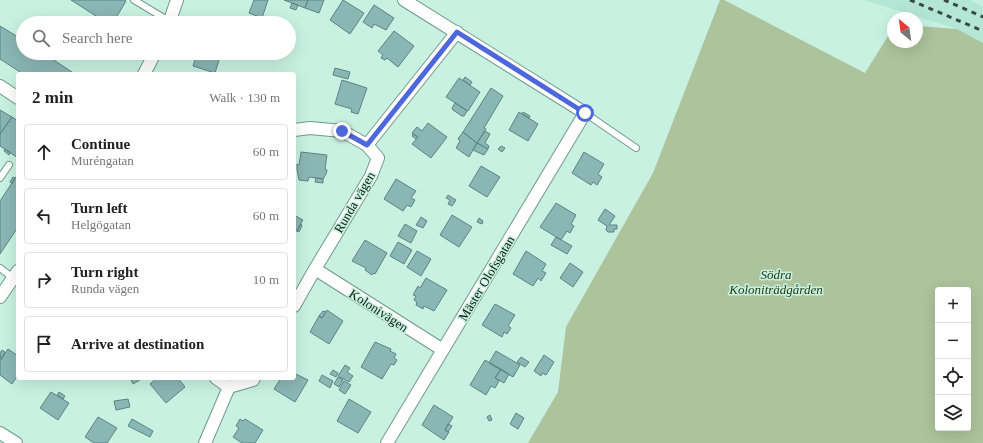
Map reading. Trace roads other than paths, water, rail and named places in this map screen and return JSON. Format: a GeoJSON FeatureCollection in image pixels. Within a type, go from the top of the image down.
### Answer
{"type":"FeatureCollection","features":[{"type":"Feature","properties":{"kind":"street"},"geometry":{"type":"LineString","coordinates":[[171,16],[177,0]]}},
{"type":"Feature","properties":{"kind":"street"},"geometry":{"type":"LineString","coordinates":[[404,0],[585,113]]}},
{"type":"Feature","properties":{"kind":"street"},"geometry":{"type":"LineString","coordinates":[[367,145],[457,32]]}},
{"type":"Feature","properties":{"kind":"street"},"geometry":{"type":"LineString","coordinates":[[145,72],[151,60]]}},
{"type":"Feature","properties":{"kind":"street"},"geometry":{"type":"LineString","coordinates":[[0,86],[16,97]]}},
{"type":"Feature","properties":{"kind":"street","name":"Mäster Olofsgatan"},"geometry":{"type":"LineString","coordinates":[[387,443],[585,113]]}},
{"type":"Feature","properties":{"kind":"street","name":"Runda vägen"},"geometry":{"type":"LineString","coordinates":[[296,130],[310,128],[342,131],[367,145],[378,158],[371,176],[296,302]]}},
{"type":"Feature","properties":{"kind":"street","name":"Kolonivägen"},"geometry":{"type":"LineString","coordinates":[[315,269],[443,350]]}},
{"type":"Feature","properties":{"kind":"street"},"geometry":{"type":"LineString","coordinates":[[0,297],[16,274]]}},
{"type":"Feature","properties":{"kind":"street"},"geometry":{"type":"LineString","coordinates":[[219,380],[229,387]]}},
{"type":"Feature","properties":{"kind":"street"},"geometry":{"type":"LineString","coordinates":[[229,387],[253,380]]}},
{"type":"Feature","properties":{"kind":"street"},"geometry":{"type":"LineString","coordinates":[[205,443],[229,387]]}},
{"type":"Feature","properties":{"kind":"street"},"geometry":{"type":"LineString","coordinates":[[0,432],[16,443]]}},
{"type":"Feature","properties":{"kind":"lane"},"geometry":{"type":"LineString","coordinates":[[134,0],[159,16]]}},
{"type":"Feature","properties":{"kind":"lane"},"geometry":{"type":"LineString","coordinates":[[585,113],[636,148]]}},
{"type":"Feature","properties":{"kind":"lane"},"geometry":{"type":"LineString","coordinates":[[0,178],[8,165]]}},
{"type":"Feature","properties":{"kind":"lane"},"geometry":{"type":"LineString","coordinates":[[0,268],[16,274]]}},
{"type":"Feature","properties":{"kind":"railway"},"geometry":{"type":"LineString","coordinates":[[910,0],[983,31]]}},
{"type":"Feature","properties":{"kind":"railway"},"geometry":{"type":"LineString","coordinates":[[944,0],[983,17]]}},
{"type":"Feature","properties":{"kind":"park label","name":"Södra Koloniträdgården"},"geometry":{"type":"Point","coordinates":[776,282]}}]}
